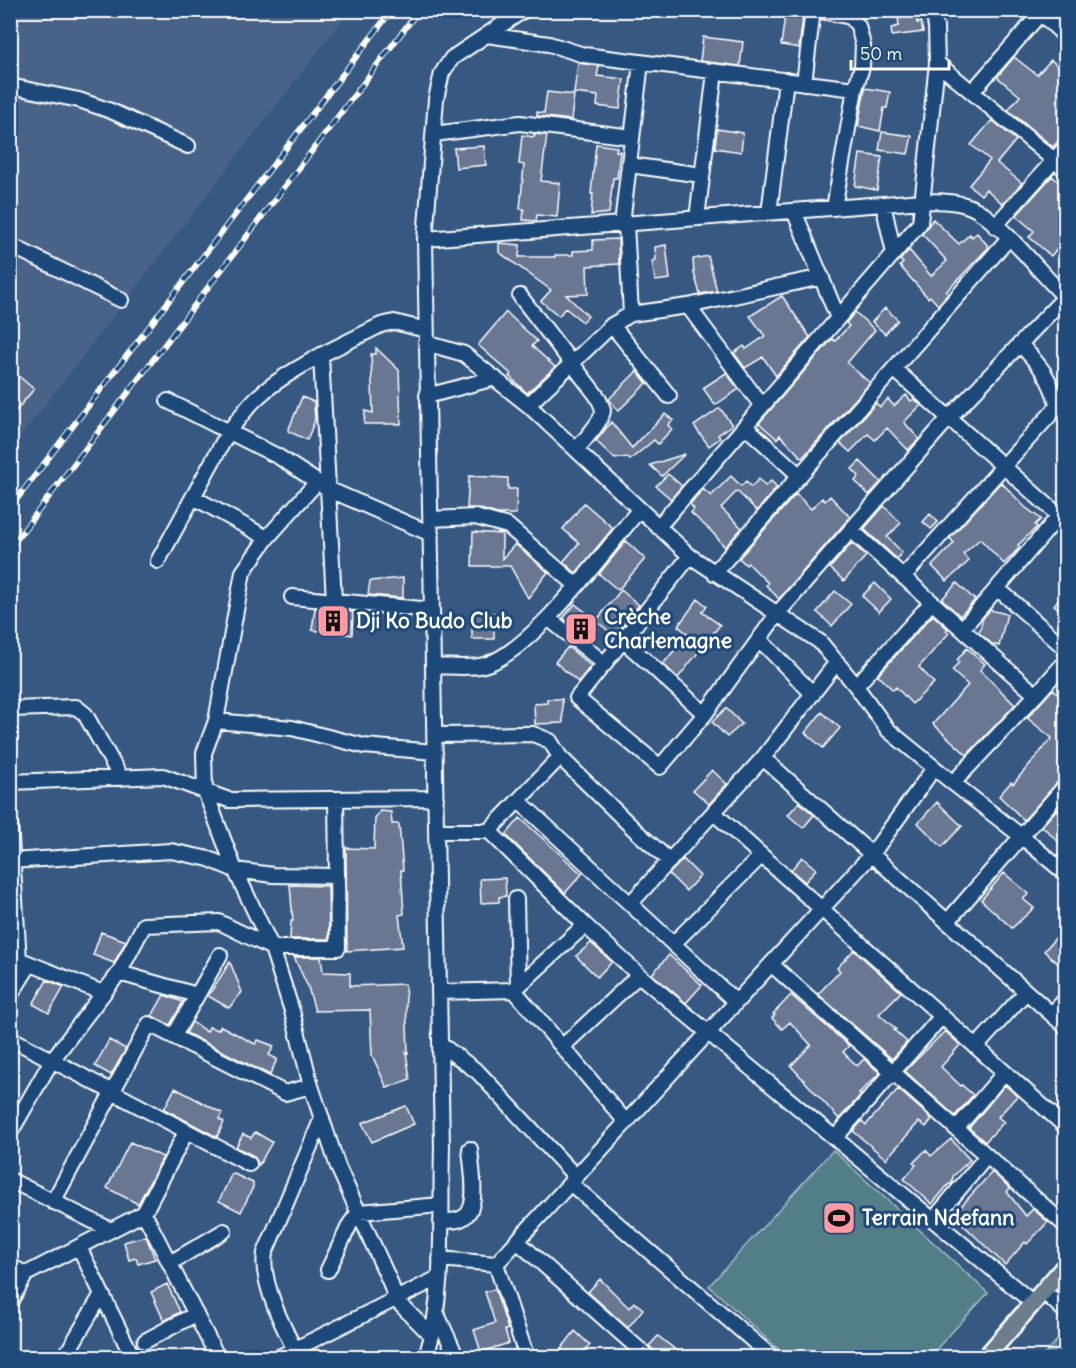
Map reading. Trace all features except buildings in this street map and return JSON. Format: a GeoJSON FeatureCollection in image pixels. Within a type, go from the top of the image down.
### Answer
{"type":"FeatureCollection","features":[{"type":"Feature","properties":{"kind":"main road"},"geometry":{"type":"LineString","coordinates":[[985,1358],[1065,1265]]}},
{"type":"Feature","properties":{"kind":"street"},"geometry":{"type":"LineString","coordinates":[[426,1358],[432,1336],[440,1259],[442,1147],[426,336],[426,239],[436,99],[442,73],[452,58],[524,10]]}},
{"type":"Feature","properties":{"kind":"street"},"geometry":{"type":"LineString","coordinates":[[804,83],[814,10],[851,17],[858,26],[863,45],[861,67],[834,208]]}},
{"type":"Feature","properties":{"kind":"street"},"geometry":{"type":"LineString","coordinates":[[658,527],[920,223],[937,63],[933,10]]}},
{"type":"Feature","properties":{"kind":"street"},"geometry":{"type":"LineString","coordinates":[[972,92],[1039,12],[1065,37]]}},
{"type":"Feature","properties":{"kind":"street"},"geometry":{"type":"LineString","coordinates":[[487,35],[549,44],[584,55],[855,89]]}},
{"type":"Feature","properties":{"kind":"street"},"geometry":{"type":"LineString","coordinates":[[631,314],[624,224],[641,62]]}},
{"type":"Feature","properties":{"kind":"street"},"geometry":{"type":"LineString","coordinates":[[937,63],[1065,170]]}},
{"type":"Feature","properties":{"kind":"street"},"geometry":{"type":"LineString","coordinates":[[697,218],[715,72]]}},
{"type":"Feature","properties":{"kind":"street"},"geometry":{"type":"LineString","coordinates":[[769,213],[786,80]]}},
{"type":"Feature","properties":{"kind":"street"},"geometry":{"type":"LineString","coordinates":[[10,86],[111,111],[188,146]]}},
{"type":"Feature","properties":{"kind":"street"},"geometry":{"type":"LineString","coordinates":[[434,134],[520,123],[633,137]]}},
{"type":"Feature","properties":{"kind":"street"},"geometry":{"type":"LineString","coordinates":[[995,226],[1065,147]]}},
{"type":"Feature","properties":{"kind":"street"},"geometry":{"type":"LineString","coordinates":[[629,165],[702,175]]}},
{"type":"Feature","properties":{"kind":"street"},"geometry":{"type":"LineString","coordinates":[[426,239],[923,201],[949,201],[976,209],[1009,238],[1065,298],[949,418],[778,613],[705,714],[660,767],[577,698],[690,556]]}},
{"type":"Feature","properties":{"kind":"street"},"geometry":{"type":"LineString","coordinates":[[883,204],[894,253]]}},
{"type":"Feature","properties":{"kind":"street"},"geometry":{"type":"LineString","coordinates":[[794,211],[838,318]]}},
{"type":"Feature","properties":{"kind":"street"},"geometry":{"type":"LineString","coordinates":[[714,573],[1009,238]]}},
{"type":"Feature","properties":{"kind":"street"},"geometry":{"type":"LineString","coordinates":[[10,245],[121,300]]}},
{"type":"Feature","properties":{"kind":"street"},"geometry":{"type":"LineString","coordinates":[[528,405],[612,325],[631,314],[688,306],[822,277]]}},
{"type":"Feature","properties":{"kind":"street"},"geometry":{"type":"LineString","coordinates":[[520,296],[597,396],[603,411],[596,425],[576,450]]}},
{"type":"Feature","properties":{"kind":"street"},"geometry":{"type":"LineString","coordinates":[[688,306],[762,406]]}},
{"type":"Feature","properties":{"kind":"street"},"geometry":{"type":"LineString","coordinates":[[158,561],[229,431],[259,395],[321,355],[381,325],[393,322],[464,354],[528,405],[690,556],[820,642],[888,730],[1065,873]]}},
{"type":"Feature","properties":{"kind":"street"},"geometry":{"type":"LineString","coordinates":[[612,325],[669,396]]}},
{"type":"Feature","properties":{"kind":"street"},"geometry":{"type":"LineString","coordinates":[[903,577],[1003,467],[1062,410],[1046,373],[1021,345]]}},
{"type":"Feature","properties":{"kind":"street"},"geometry":{"type":"LineString","coordinates":[[321,355],[322,485],[334,601]]}},
{"type":"Feature","properties":{"kind":"street"},"geometry":{"type":"LineString","coordinates":[[894,369],[1062,519],[962,629]]}},
{"type":"Feature","properties":{"kind":"street"},"geometry":{"type":"LineString","coordinates":[[428,396],[495,378]]}},
{"type":"Feature","properties":{"kind":"street"},"geometry":{"type":"LineString","coordinates":[[168,401],[279,457],[322,485],[431,534]]}},
{"type":"Feature","properties":{"kind":"street"},"geometry":{"type":"LineString","coordinates":[[745,426],[800,476]]}},
{"type":"Feature","properties":{"kind":"street"},"geometry":{"type":"LineString","coordinates":[[322,485],[267,538],[243,572],[216,721],[204,753],[205,791],[235,870],[272,948],[292,1011],[311,1086],[338,1167],[396,1299],[432,1336]]}},
{"type":"Feature","properties":{"kind":"street"},"geometry":{"type":"LineString","coordinates":[[193,497],[267,538]]}},
{"type":"Feature","properties":{"kind":"street"},"geometry":{"type":"LineString","coordinates":[[434,666],[482,666],[499,660],[517,647],[548,618],[639,510]]}},
{"type":"Feature","properties":{"kind":"street"},"geometry":{"type":"LineString","coordinates":[[431,519],[475,518],[508,526],[576,585]]}},
{"type":"Feature","properties":{"kind":"street"},"geometry":{"type":"LineString","coordinates":[[851,530],[1036,695]]}},
{"type":"Feature","properties":{"kind":"street"},"geometry":{"type":"LineString","coordinates":[[997,588],[1065,649]]}},
{"type":"Feature","properties":{"kind":"street"},"geometry":{"type":"LineString","coordinates":[[292,597],[432,610]]}},
{"type":"Feature","properties":{"kind":"street"},"geometry":{"type":"LineString","coordinates":[[856,686],[932,602]]}},
{"type":"Feature","properties":{"kind":"street"},"geometry":{"type":"LineString","coordinates":[[548,618],[605,664]]}},
{"type":"Feature","properties":{"kind":"street"},"geometry":{"type":"LineString","coordinates":[[759,639],[813,694]]}},
{"type":"Feature","properties":{"kind":"street"},"geometry":{"type":"LineString","coordinates":[[624,641],[705,714]]}},
{"type":"Feature","properties":{"kind":"street"},"geometry":{"type":"LineString","coordinates":[[953,783],[1065,661]]}},
{"type":"Feature","properties":{"kind":"street"},"geometry":{"type":"LineString","coordinates":[[630,904],[764,758],[837,662]]}},
{"type":"Feature","properties":{"kind":"street"},"geometry":{"type":"LineString","coordinates":[[10,709],[76,707],[85,714],[121,778]]}},
{"type":"Feature","properties":{"kind":"street"},"geometry":{"type":"LineString","coordinates":[[216,721],[292,728],[364,746],[435,752]]}},
{"type":"Feature","properties":{"kind":"street"},"geometry":{"type":"LineString","coordinates":[[435,735],[534,734],[550,741],[560,757],[670,861]]}},
{"type":"Feature","properties":{"kind":"street"},"geometry":{"type":"LineString","coordinates":[[489,831],[560,757]]}},
{"type":"Feature","properties":{"kind":"street"},"geometry":{"type":"LineString","coordinates":[[764,758],[1065,1027]]}},
{"type":"Feature","properties":{"kind":"street"},"geometry":{"type":"LineString","coordinates":[[496,1264],[872,854],[934,768]]}},
{"type":"Feature","properties":{"kind":"street"},"geometry":{"type":"LineString","coordinates":[[10,783],[163,776],[229,800],[436,798]]}},
{"type":"Feature","properties":{"kind":"street"},"geometry":{"type":"LineString","coordinates":[[947,922],[1065,785]]}},
{"type":"Feature","properties":{"kind":"street"},"geometry":{"type":"LineString","coordinates":[[10,1132],[52,1060],[119,973],[144,925],[219,922],[272,948],[338,948],[336,799]]}},
{"type":"Feature","properties":{"kind":"street"},"geometry":{"type":"LineString","coordinates":[[519,801],[736,1002]]}},
{"type":"Feature","properties":{"kind":"street"},"geometry":{"type":"LineString","coordinates":[[714,813],[1065,1127]]}},
{"type":"Feature","properties":{"kind":"street"},"geometry":{"type":"LineString","coordinates":[[10,823],[20,960],[10,996]]}},
{"type":"Feature","properties":{"kind":"street"},"geometry":{"type":"LineString","coordinates":[[436,831],[489,831],[639,975],[708,1033],[933,1220],[1038,1297],[1065,1312]]}},
{"type":"Feature","properties":{"kind":"street"},"geometry":{"type":"LineString","coordinates":[[12,861],[171,851],[209,859],[235,870],[273,875],[337,876]]}},
{"type":"Feature","properties":{"kind":"street"},"geometry":{"type":"LineString","coordinates":[[674,944],[761,856]]}},
{"type":"Feature","properties":{"kind":"street"},"geometry":{"type":"LineString","coordinates":[[516,899],[516,989],[626,1122]]}},
{"type":"Feature","properties":{"kind":"street"},"geometry":{"type":"LineString","coordinates":[[438,992],[516,989],[585,925]]}},
{"type":"Feature","properties":{"kind":"street"},"geometry":{"type":"LineString","coordinates":[[174,1036],[220,955]]}},
{"type":"Feature","properties":{"kind":"street"},"geometry":{"type":"LineString","coordinates":[[20,960],[103,993]]}},
{"type":"Feature","properties":{"kind":"street"},"geometry":{"type":"LineString","coordinates":[[771,964],[1065,1227]]}},
{"type":"Feature","properties":{"kind":"street"},"geometry":{"type":"LineString","coordinates":[[119,973],[197,995]]}},
{"type":"Feature","properties":{"kind":"street"},"geometry":{"type":"LineString","coordinates":[[562,1047],[639,975]]}},
{"type":"Feature","properties":{"kind":"street"},"geometry":{"type":"LineString","coordinates":[[976,1047],[1026,992]]}},
{"type":"Feature","properties":{"kind":"street"},"geometry":{"type":"LineString","coordinates":[[1052,1014],[1065,999]]}},
{"type":"Feature","properties":{"kind":"street"},"geometry":{"type":"LineString","coordinates":[[835,1138],[942,1016]]}},
{"type":"Feature","properties":{"kind":"street"},"geometry":{"type":"LineString","coordinates":[[53,1202],[149,1024],[285,1093],[311,1086]]}},
{"type":"Feature","properties":{"kind":"street"},"geometry":{"type":"LineString","coordinates":[[10,1038],[249,1164]]}},
{"type":"Feature","properties":{"kind":"street"},"geometry":{"type":"LineString","coordinates":[[440,1044],[478,1072],[573,1180],[772,1358]]}},
{"type":"Feature","properties":{"kind":"street"},"geometry":{"type":"LineString","coordinates":[[956,1129],[1005,1072]]}},
{"type":"Feature","properties":{"kind":"street"},"geometry":{"type":"LineString","coordinates":[[297,1353],[267,1286],[263,1263],[265,1253],[322,1118]]}},
{"type":"Feature","properties":{"kind":"street"},"geometry":{"type":"LineString","coordinates":[[10,1302],[26,1274],[144,1213],[186,1132]]}},
{"type":"Feature","properties":{"kind":"street"},"geometry":{"type":"LineString","coordinates":[[441,1221],[463,1218],[470,1211],[473,1179],[470,1149]]}},
{"type":"Feature","properties":{"kind":"street"},"geometry":{"type":"LineString","coordinates":[[933,1220],[987,1156]]}},
{"type":"Feature","properties":{"kind":"street"},"geometry":{"type":"LineString","coordinates":[[10,1180],[111,1230]]}},
{"type":"Feature","properties":{"kind":"street"},"geometry":{"type":"LineString","coordinates":[[328,1270],[350,1224],[359,1212],[441,1205]]}},
{"type":"Feature","properties":{"kind":"street"},"geometry":{"type":"LineString","coordinates":[[144,1213],[218,1358]]}},
{"type":"Feature","properties":{"kind":"street"},"geometry":{"type":"LineString","coordinates":[[170,1263],[224,1231]]}},
{"type":"Feature","properties":{"kind":"street"},"geometry":{"type":"LineString","coordinates":[[517,1241],[649,1358]]}},
{"type":"Feature","properties":{"kind":"street"},"geometry":{"type":"LineString","coordinates":[[79,1247],[133,1358]]}},
{"type":"Feature","properties":{"kind":"street"},"geometry":{"type":"LineString","coordinates":[[440,1259],[496,1264]]}},
{"type":"Feature","properties":{"kind":"street"},"geometry":{"type":"LineString","coordinates":[[496,1264],[526,1358]]}},
{"type":"Feature","properties":{"kind":"street"},"geometry":{"type":"LineString","coordinates":[[10,1266],[26,1274]]}},
{"type":"Feature","properties":{"kind":"street"},"geometry":{"type":"LineString","coordinates":[[278,1357],[297,1353],[438,1278]]}},
{"type":"Feature","properties":{"kind":"street"},"geometry":{"type":"LineString","coordinates":[[64,1358],[102,1294]]}},
{"type":"Feature","properties":{"kind":"street"},"geometry":{"type":"LineString","coordinates":[[435,1310],[457,1358]]}},
{"type":"Feature","properties":{"kind":"street"},"geometry":{"type":"LineString","coordinates":[[145,1341],[195,1314]]}},
{"type":"Feature","properties":{"kind":"shaded area"},"geometry":{"type":"Polygon","coordinates":[[[11,11],[349,11],[11,449],[11,11]]]}},
{"type":"Feature","properties":{"kind":"green space","name":"Terrain Ndefann"},"geometry":{"type":"Polygon","coordinates":[[[833,1150],[988,1293],[929,1357],[787,1357],[709,1286],[833,1150]]]}},
{"type":"Feature","properties":{"kind":"green space"},"geometry":{"type":"Polygon","coordinates":[[[1056,1341],[1065,1349],[1065,1357],[1042,1357],[1056,1341]]]}},
{"type":"Feature","properties":{"kind":"railway"},"geometry":{"type":"LineString","coordinates":[[10,508],[392,10]]}},
{"type":"Feature","properties":{"kind":"railway"},"geometry":{"type":"LineString","coordinates":[[10,548],[419,10]]}},
{"type":"Feature","properties":{"kind":"place","name":"Dji Ko Budo Club"},"geometry":{"type":"Point","coordinates":[333,621]}},
{"type":"Feature","properties":{"kind":"place","name":"Crèche Charlemagne"},"geometry":{"type":"Point","coordinates":[581,629]}},
{"type":"Feature","properties":{"kind":"place","name":"Terrain Ndefann"},"geometry":{"type":"Point","coordinates":[839,1218]}}]}
